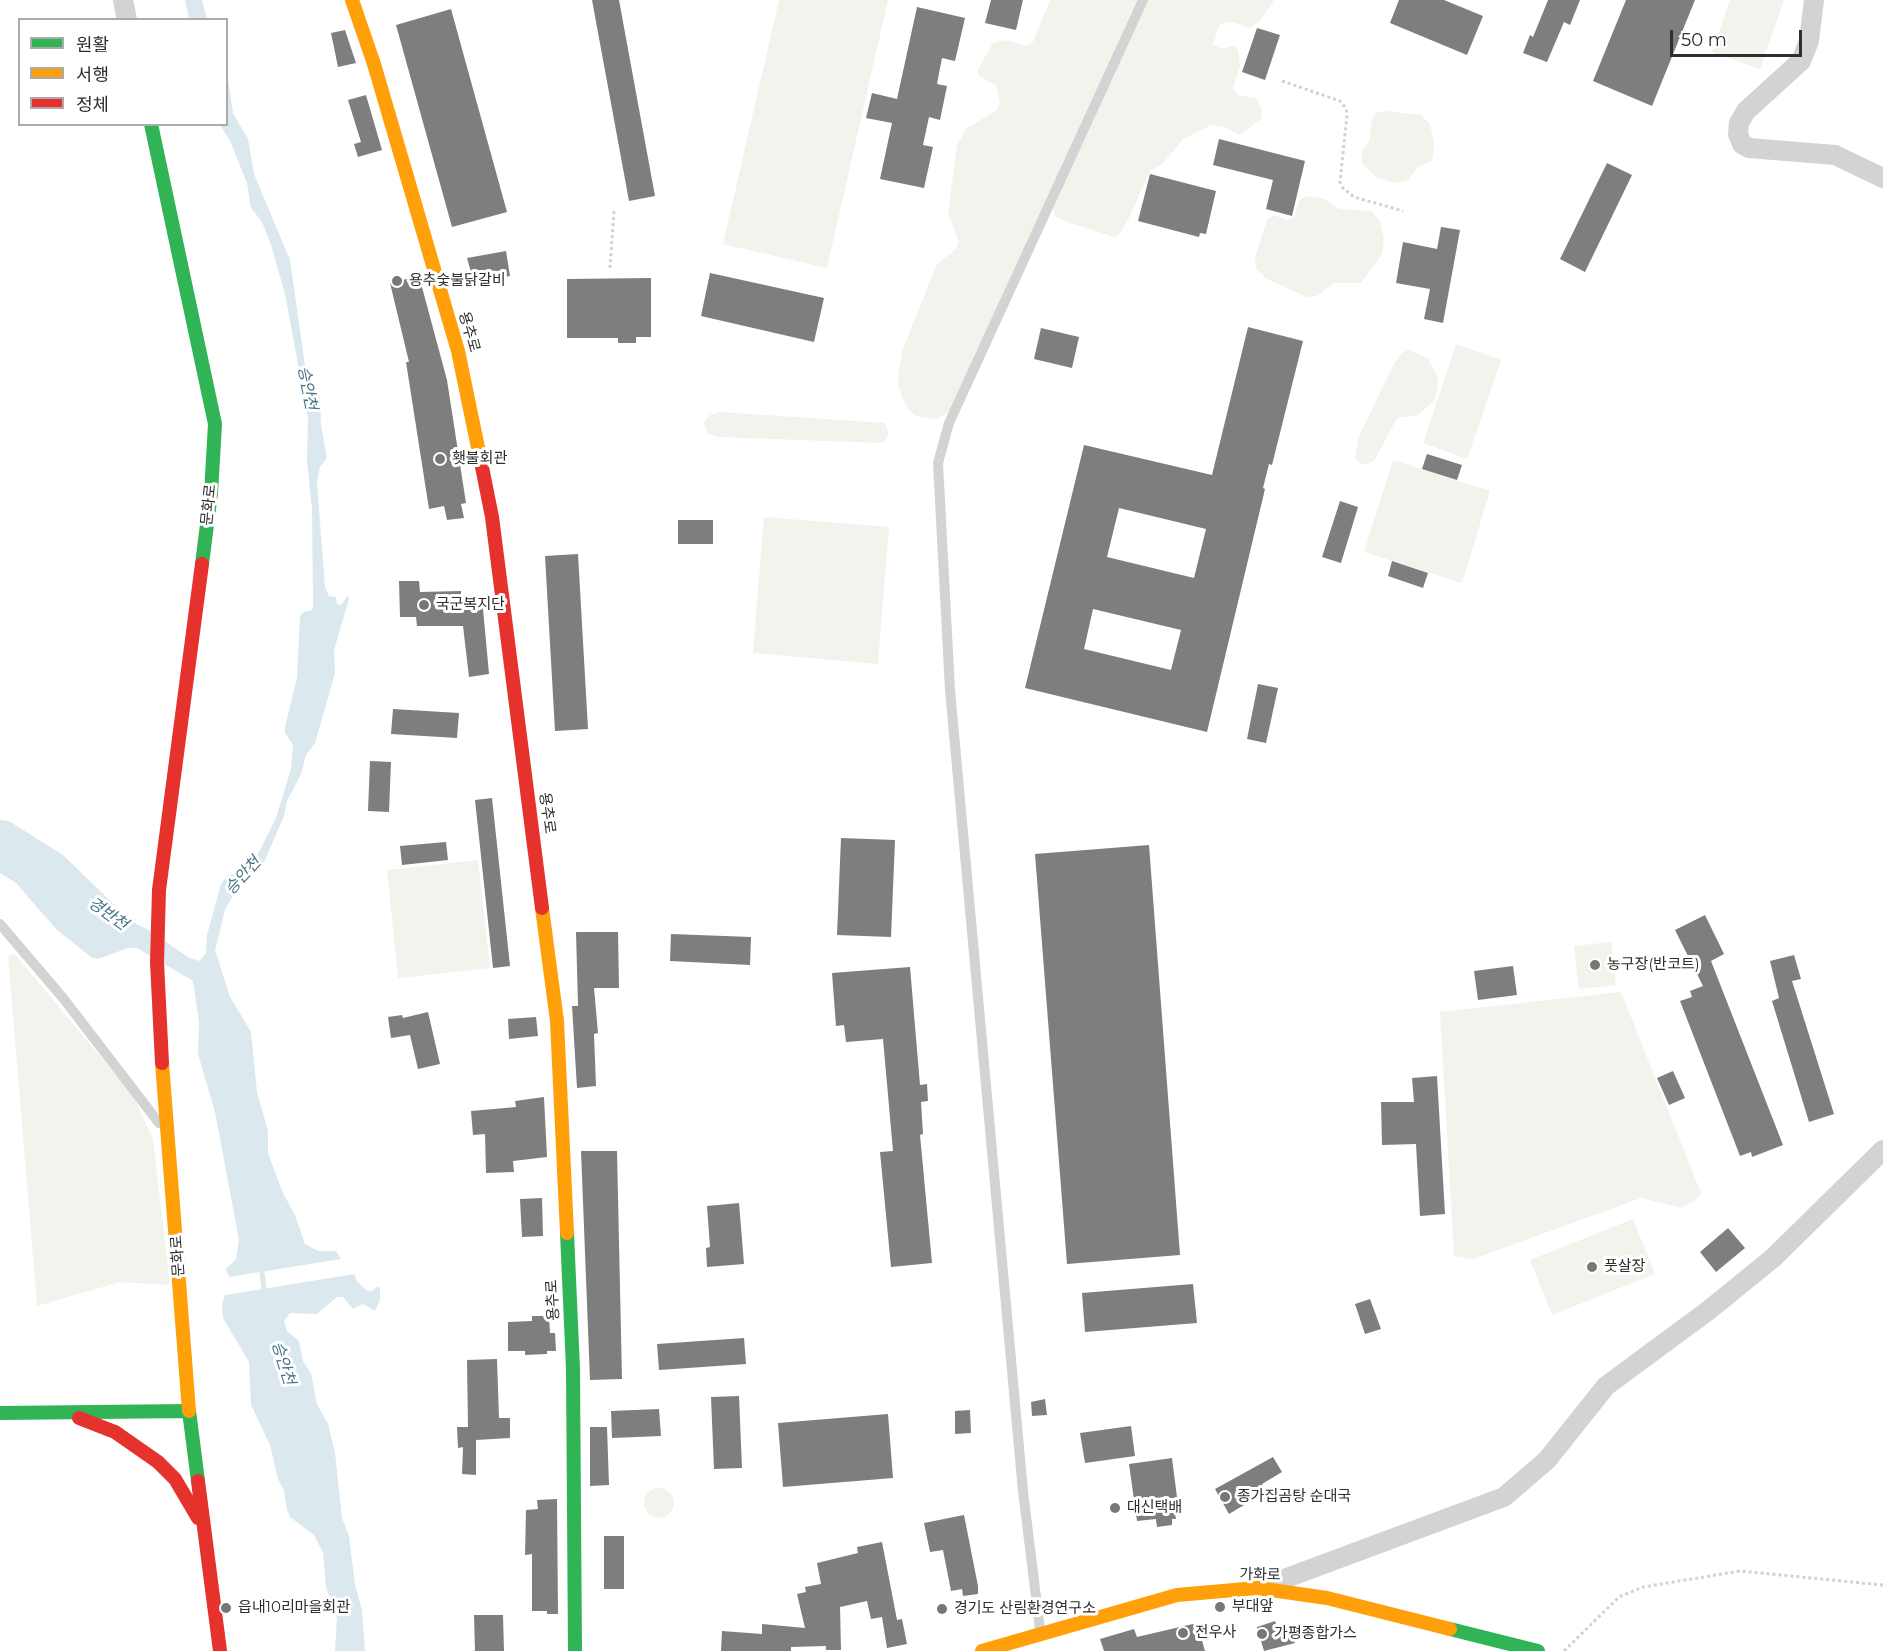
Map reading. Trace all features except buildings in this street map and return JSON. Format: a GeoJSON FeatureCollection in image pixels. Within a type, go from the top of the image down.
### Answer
{"type":"FeatureCollection","features":[{"type":"Feature","properties":{"kind":"street"},"geometry":{"type":"LineString","coordinates":[[123,0],[127,18]]}},
{"type":"Feature","properties":{"kind":"street","name":"용추로"},"geometry":{"type":"LineString","coordinates":[[352,0],[374,64],[458,351],[492,516],[557,1021],[573,1369],[575,1651]]}},
{"type":"Feature","properties":{"kind":"street"},"geometry":{"type":"LineString","coordinates":[[1814,0],[1809,41],[1802,61],[1746,111],[1739,123],[1738,134],[1742,144],[1749,148],[1835,154],[1883,178]]}},
{"type":"Feature","properties":{"kind":"street","name":"문화로"},"geometry":{"type":"LineString","coordinates":[[151,126],[215,424],[211,493],[159,890],[157,962],[167,1132],[189,1411],[220,1651]]}},
{"type":"Feature","properties":{"kind":"street"},"geometry":{"type":"LineString","coordinates":[[1257,1588],[1504,1497],[1547,1460],[1606,1386],[1709,1310],[1773,1258],[1883,1150]]}},
{"type":"Feature","properties":{"kind":"street"},"geometry":{"type":"LineString","coordinates":[[0,1413],[189,1411]]}},
{"type":"Feature","properties":{"kind":"street"},"geometry":{"type":"LineString","coordinates":[[56,1413],[83,1419],[115,1432],[158,1462],[176,1479],[187,1497],[206,1542]]}},
{"type":"Feature","properties":{"kind":"street","name":"가화로"},"geometry":{"type":"LineString","coordinates":[[982,1651],[1177,1595],[1257,1588],[1327,1598],[1538,1651]]}},
{"type":"Feature","properties":{"kind":"lane"},"geometry":{"type":"LineString","coordinates":[[1040,1634],[1023,1491],[950,690],[938,463],[949,423],[1143,0]]}},
{"type":"Feature","properties":{"kind":"lane"},"geometry":{"type":"LineString","coordinates":[[0,924],[63,998],[167,1132]]}},
{"type":"Feature","properties":{"kind":"path"},"geometry":{"type":"LineString","coordinates":[[1282,81],[1341,101],[1346,108],[1340,182],[1343,188],[1354,197],[1403,211]]}},
{"type":"Feature","properties":{"kind":"path"},"geometry":{"type":"LineString","coordinates":[[610,268],[614,211]]}},
{"type":"Feature","properties":{"kind":"path"},"geometry":{"type":"LineString","coordinates":[[1564,1651],[1619,1597],[1643,1587],[1740,1572],[1883,1585]]}},
{"type":"Feature","properties":{"kind":"shaded area"},"geometry":{"type":"Polygon","coordinates":[[[779,0],[888,0],[827,268],[723,244],[779,0]]]}},
{"type":"Feature","properties":{"kind":"shaded area"},"geometry":{"type":"Polygon","coordinates":[[[1050,0],[1137,0],[949,412],[937,419],[916,416],[907,408],[898,386],[899,369],[903,349],[937,264],[956,249],[959,242],[948,213],[957,146],[966,129],[997,110],[1000,103],[996,86],[978,75],[978,69],[993,43],[1005,40],[1026,46],[1033,42],[1050,0]]]}},
{"type":"Feature","properties":{"kind":"shaded area"},"geometry":{"type":"Polygon","coordinates":[[[1148,0],[1274,0],[1260,21],[1250,28],[1232,22],[1220,24],[1213,44],[1221,49],[1234,46],[1238,50],[1240,66],[1233,89],[1239,95],[1256,98],[1262,110],[1261,119],[1239,135],[1225,127],[1211,125],[1183,139],[1163,163],[1150,171],[1127,222],[1118,236],[1114,237],[1059,219],[1055,215],[1053,206],[1148,0]]]}},
{"type":"Feature","properties":{"kind":"shaded area"},"geometry":{"type":"Polygon","coordinates":[[[1730,0],[1784,0],[1760,69],[1712,52],[1730,0]]]}},
{"type":"Feature","properties":{"kind":"shaded area"},"geometry":{"type":"Polygon","coordinates":[[[1384,111],[1421,115],[1430,124],[1434,144],[1431,161],[1417,168],[1407,181],[1397,183],[1377,178],[1362,163],[1362,150],[1370,140],[1371,122],[1376,113],[1384,111]]]}},
{"type":"Feature","properties":{"kind":"shaded area"},"geometry":{"type":"Polygon","coordinates":[[[1305,196],[1324,199],[1339,209],[1371,211],[1380,221],[1384,239],[1382,254],[1361,283],[1334,283],[1317,296],[1307,297],[1267,279],[1256,269],[1255,258],[1267,220],[1274,215],[1286,220],[1294,218],[1299,201],[1305,196]]]}},
{"type":"Feature","properties":{"kind":"shaded area"},"geometry":{"type":"Polygon","coordinates":[[[1456,344],[1501,360],[1467,459],[1423,443],[1456,344]]]}},
{"type":"Feature","properties":{"kind":"shaded area"},"geometry":{"type":"Polygon","coordinates":[[[1408,350],[1428,358],[1438,378],[1437,394],[1432,403],[1418,415],[1397,418],[1374,461],[1364,465],[1355,459],[1358,438],[1394,364],[1402,353],[1408,350]]]}},
{"type":"Feature","properties":{"kind":"shaded area"},"geometry":{"type":"Polygon","coordinates":[[[719,412],[885,423],[889,434],[883,443],[718,437],[708,434],[704,423],[710,415],[719,412]]]}},
{"type":"Feature","properties":{"kind":"shaded area"},"geometry":{"type":"Polygon","coordinates":[[[1393,460],[1490,491],[1462,583],[1364,552],[1393,460]]]}},
{"type":"Feature","properties":{"kind":"shaded area"},"geometry":{"type":"Polygon","coordinates":[[[764,517],[889,527],[878,664],[753,653],[764,517]]]}},
{"type":"Feature","properties":{"kind":"shaded area"},"geometry":{"type":"Polygon","coordinates":[[[478,860],[490,968],[398,978],[387,870],[478,860]]]}},
{"type":"Feature","properties":{"kind":"shaded area","name":"농구장(반코트)"},"geometry":{"type":"Polygon","coordinates":[[[1611,942],[1616,985],[1579,989],[1574,946],[1611,942]]]}},
{"type":"Feature","properties":{"kind":"shaded area"},"geometry":{"type":"Polygon","coordinates":[[[14,953],[134,1097],[153,1139],[170,1285],[120,1282],[37,1306],[8,956],[14,953]]]}},
{"type":"Feature","properties":{"kind":"shaded area"},"geometry":{"type":"Polygon","coordinates":[[[1621,992],[1701,1193],[1698,1198],[1682,1208],[1641,1198],[1473,1259],[1454,1256],[1440,1012],[1621,992]]]}},
{"type":"Feature","properties":{"kind":"shaded area","name":"풋살장"},"geometry":{"type":"Polygon","coordinates":[[[1633,1219],[1655,1274],[1552,1315],[1530,1260],[1633,1219]]]}},
{"type":"Feature","properties":{"kind":"shaded area"},"geometry":{"type":"Polygon","coordinates":[[[659,1488],[670,1492],[674,1503],[670,1514],[659,1518],[648,1514],[644,1503],[648,1492],[659,1488]]]}},
{"type":"Feature","properties":{"kind":"water"},"geometry":{"type":"Polygon","coordinates":[[[185,0],[202,0],[207,18],[189,18],[185,0]]]}},
{"type":"Feature","properties":{"kind":"water","name":"경반천"},"geometry":{"type":"Polygon","coordinates":[[[228,80],[233,113],[248,139],[254,174],[290,260],[305,365],[320,398],[321,425],[327,458],[320,467],[317,482],[325,587],[329,596],[336,597],[337,604],[341,605],[348,595],[349,599],[334,650],[335,673],[315,743],[306,755],[301,774],[287,801],[284,816],[265,860],[256,873],[232,897],[225,910],[215,950],[230,997],[251,1032],[257,1092],[268,1131],[268,1153],[282,1191],[295,1215],[305,1244],[318,1251],[336,1251],[341,1259],[229,1277],[226,1269],[236,1259],[239,1240],[215,1112],[198,1054],[199,1022],[193,981],[137,948],[128,948],[98,959],[91,957],[57,930],[16,883],[0,873],[0,820],[9,821],[63,855],[132,922],[147,929],[188,957],[199,961],[206,953],[207,935],[221,884],[227,876],[243,871],[250,865],[276,818],[291,769],[293,745],[285,733],[285,727],[297,677],[300,617],[302,613],[312,610],[313,605],[312,509],[307,461],[308,418],[285,294],[271,245],[262,222],[251,208],[247,183],[230,141],[221,126],[228,126],[228,80]]]}},
{"type":"Feature","properties":{"kind":"water"},"geometry":{"type":"Polygon","coordinates":[[[355,1274],[356,1280],[366,1290],[372,1291],[378,1286],[380,1288],[380,1300],[375,1311],[363,1304],[353,1309],[343,1297],[337,1297],[317,1314],[290,1313],[284,1321],[287,1331],[299,1341],[303,1361],[311,1373],[317,1404],[328,1424],[335,1453],[342,1518],[349,1536],[355,1584],[362,1610],[365,1651],[335,1651],[337,1619],[326,1587],[323,1553],[314,1535],[290,1517],[287,1510],[284,1491],[278,1479],[270,1445],[251,1405],[249,1362],[223,1318],[222,1304],[225,1295],[355,1274]]]}},
{"type":"Feature","properties":{"kind":"waterway","name":"승안천"},"geometry":{"type":"LineString","coordinates":[[261,1266],[265,1295]]}},
{"type":"Feature","properties":{"kind":"traffic: fast"},"geometry":{"type":"LineString","coordinates":[[151,126],[215,424],[211,493],[202,564]]}},
{"type":"Feature","properties":{"kind":"traffic: fast"},"geometry":{"type":"LineString","coordinates":[[567,1233],[573,1369],[575,1651]]}},
{"type":"Feature","properties":{"kind":"traffic: fast"},"geometry":{"type":"LineString","coordinates":[[0,1413],[189,1411],[198,1481]]}},
{"type":"Feature","properties":{"kind":"traffic: fast"},"geometry":{"type":"LineString","coordinates":[[1450,1629],[1538,1651]]}},
{"type":"Feature","properties":{"kind":"traffic: slow"},"geometry":{"type":"LineString","coordinates":[[352,0],[374,64],[458,351],[481,462]]}},
{"type":"Feature","properties":{"kind":"traffic: slow"},"geometry":{"type":"LineString","coordinates":[[542,908],[557,1021],[567,1233]]}},
{"type":"Feature","properties":{"kind":"traffic: slow"},"geometry":{"type":"LineString","coordinates":[[162,1063],[189,1411]]}},
{"type":"Feature","properties":{"kind":"traffic: slow"},"geometry":{"type":"LineString","coordinates":[[982,1651],[1177,1595],[1257,1588],[1327,1598],[1450,1629]]}},
{"type":"Feature","properties":{"kind":"traffic: jam"},"geometry":{"type":"LineString","coordinates":[[481,462],[492,517],[542,908]]}},
{"type":"Feature","properties":{"kind":"traffic: jam"},"geometry":{"type":"LineString","coordinates":[[162,1063],[157,962],[159,890],[202,564]]}},
{"type":"Feature","properties":{"kind":"traffic: jam"},"geometry":{"type":"LineString","coordinates":[[79,1418],[115,1432],[158,1462],[175,1479],[198,1518]]}},
{"type":"Feature","properties":{"kind":"traffic: jam"},"geometry":{"type":"LineString","coordinates":[[198,1481],[220,1651]]}},
{"type":"Feature","properties":{"kind":"place","name":"용추숯불닭갈비"},"geometry":{"type":"Point","coordinates":[397,281]}},
{"type":"Feature","properties":{"kind":"place","name":"횃불회관"},"geometry":{"type":"Point","coordinates":[440,459]}},
{"type":"Feature","properties":{"kind":"place","name":"국군복지단"},"geometry":{"type":"Point","coordinates":[424,605]}},
{"type":"Feature","properties":{"kind":"place","name":"농구장(반코트)"},"geometry":{"type":"Point","coordinates":[1595,965]}},
{"type":"Feature","properties":{"kind":"place","name":"풋살장"},"geometry":{"type":"Point","coordinates":[1592,1267]}},
{"type":"Feature","properties":{"kind":"place","name":"종가집곰탕 순대국"},"geometry":{"type":"Point","coordinates":[1225,1497]}},
{"type":"Feature","properties":{"kind":"place","name":"대신택배"},"geometry":{"type":"Point","coordinates":[1115,1508]}},
{"type":"Feature","properties":{"kind":"place","name":"부대앞"},"geometry":{"type":"Point","coordinates":[1220,1607]}},
{"type":"Feature","properties":{"kind":"place","name":"읍내10리마을회관"},"geometry":{"type":"Point","coordinates":[226,1608]}},
{"type":"Feature","properties":{"kind":"place","name":"경기도 산림환경연구소"},"geometry":{"type":"Point","coordinates":[942,1609]}},
{"type":"Feature","properties":{"kind":"place","name":"전우사"},"geometry":{"type":"Point","coordinates":[1183,1633]}},
{"type":"Feature","properties":{"kind":"place","name":"가평종합가스"},"geometry":{"type":"Point","coordinates":[1262,1634]}}]}
